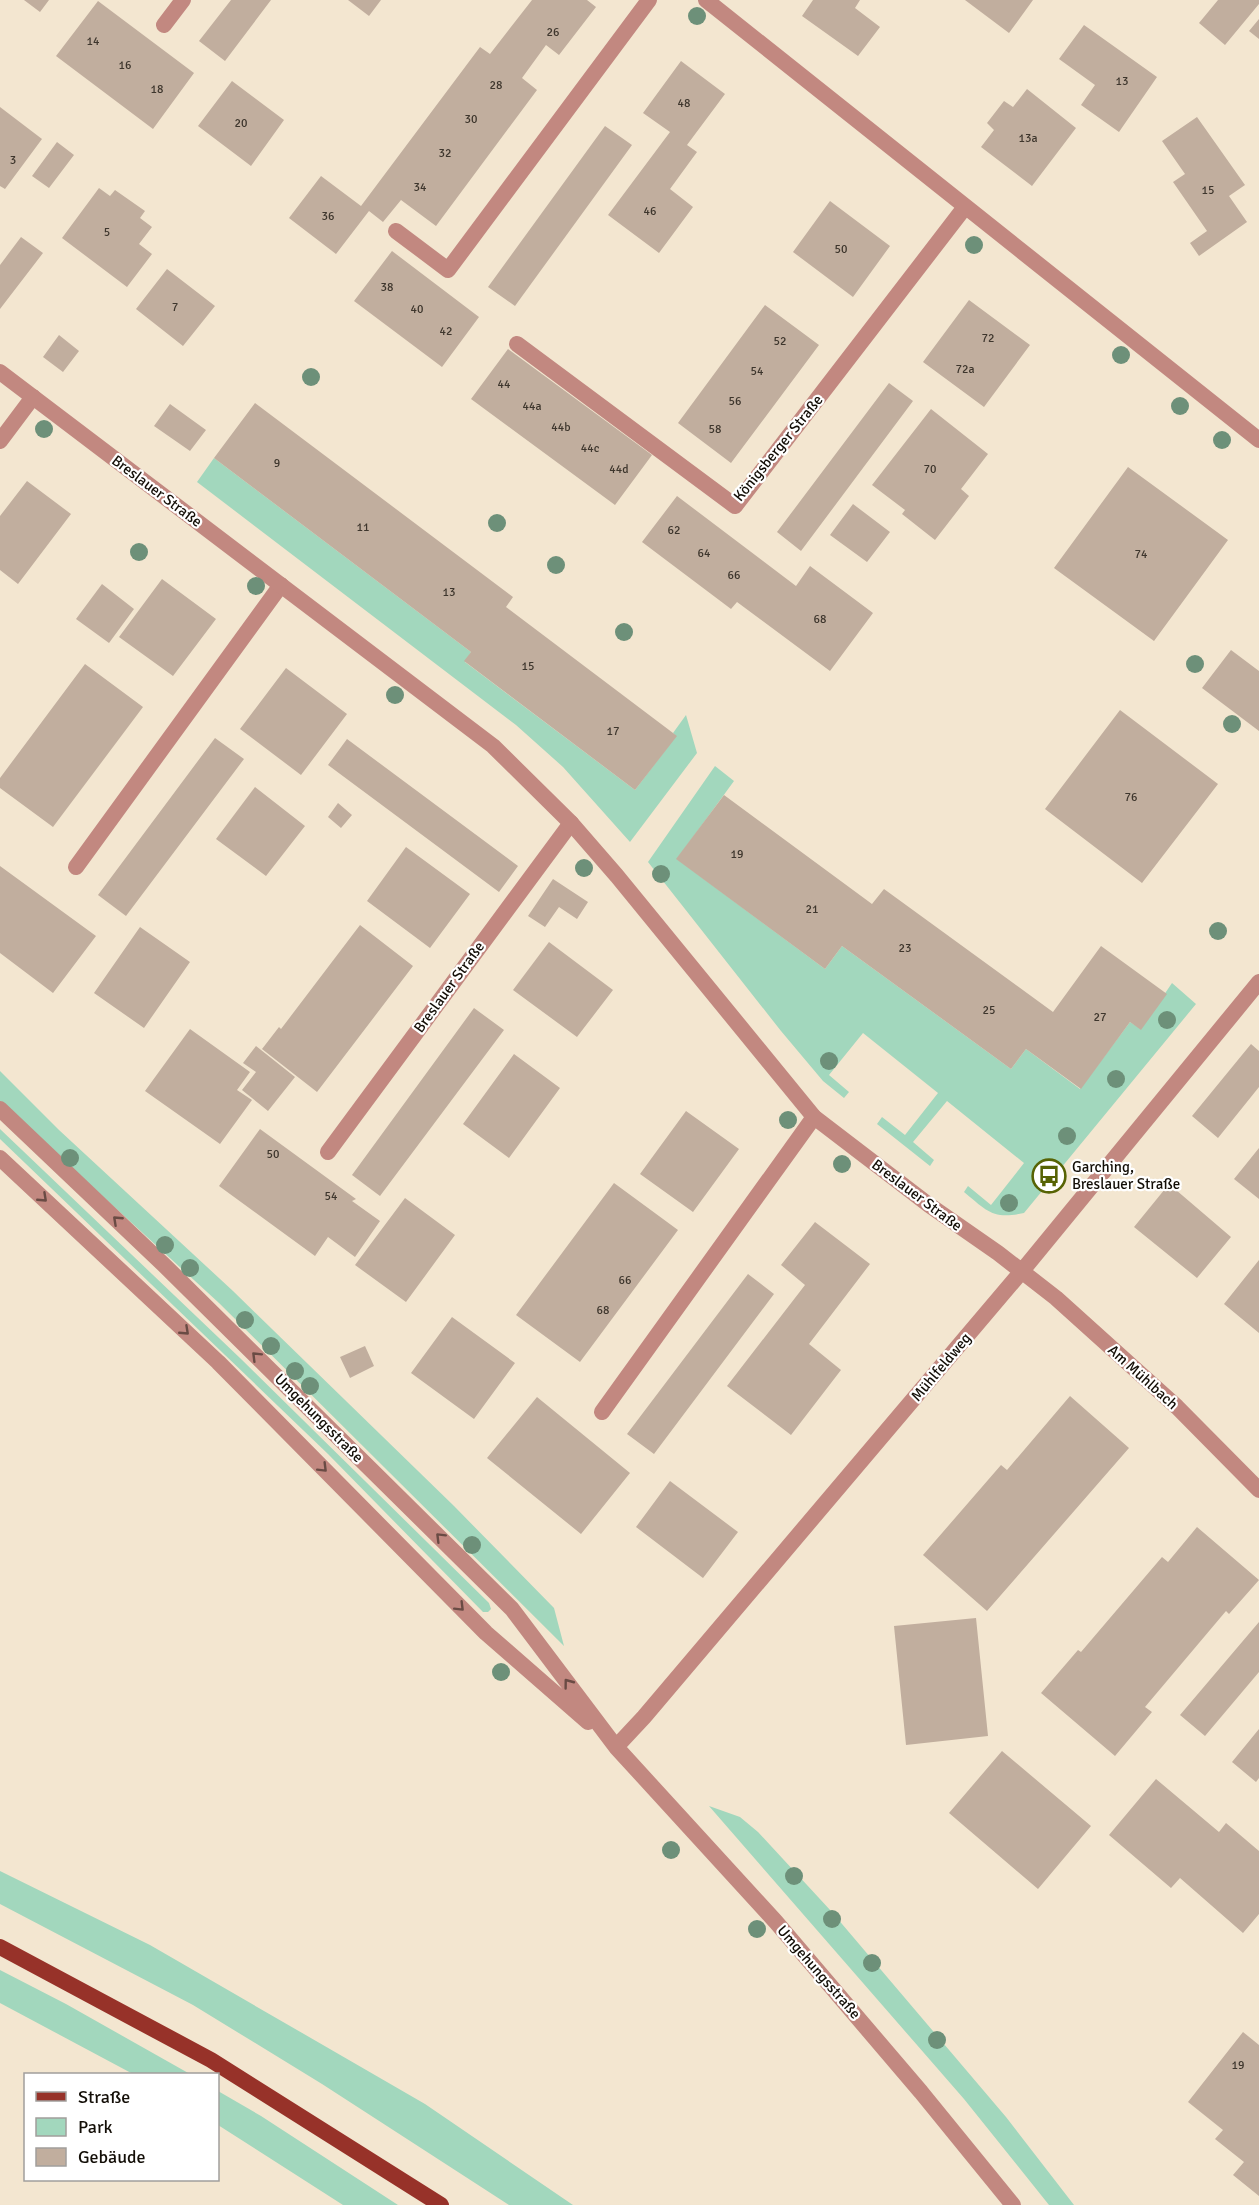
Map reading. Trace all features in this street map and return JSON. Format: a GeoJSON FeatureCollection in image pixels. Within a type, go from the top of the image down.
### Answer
{"type":"FeatureCollection","features":[{"type":"Feature","properties":{"kind":"main road"},"geometry":{"type":"LineString","coordinates":[[0,1947],[212,2060],[441,2205]]}},
{"type":"Feature","properties":{"kind":"street"},"geometry":{"type":"LineString","coordinates":[[164,25],[183,0]]}},
{"type":"Feature","properties":{"kind":"street"},"geometry":{"type":"LineString","coordinates":[[396,231],[448,270],[650,0]]}},
{"type":"Feature","properties":{"kind":"street"},"geometry":{"type":"LineString","coordinates":[[706,0],[1259,440]]}},
{"type":"Feature","properties":{"kind":"street","name":"Königsberger Straße"},"geometry":{"type":"LineString","coordinates":[[517,344],[735,506],[965,207]]}},
{"type":"Feature","properties":{"kind":"street","name":"Breslauer Straße"},"geometry":{"type":"LineString","coordinates":[[0,372],[493,746],[571,823],[617,876],[814,1117],[929,1206],[1022,1271]]}},
{"type":"Feature","properties":{"kind":"street"},"geometry":{"type":"LineString","coordinates":[[0,441],[33,397]]}},
{"type":"Feature","properties":{"kind":"street"},"geometry":{"type":"LineString","coordinates":[[76,867],[281,585]]}},
{"type":"Feature","properties":{"kind":"street","name":"Breslauer Straße"},"geometry":{"type":"LineString","coordinates":[[328,1152],[571,823]]}},
{"type":"Feature","properties":{"kind":"street","name":"Mühlfeldweg"},"geometry":{"type":"LineString","coordinates":[[616,1747],[644,1717],[1022,1271],[1259,982]]}},
{"type":"Feature","properties":{"kind":"street","name":"Umgehungsstraße"},"geometry":{"type":"LineString","coordinates":[[0,1109],[164,1265],[512,1609],[616,1747],[776,1922],[921,2092],[1013,2205]]}},
{"type":"Feature","properties":{"kind":"street"},"geometry":{"type":"LineString","coordinates":[[602,1412],[814,1117]]}},
{"type":"Feature","properties":{"kind":"street","name":"Umgehungsstraße"},"geometry":{"type":"LineString","coordinates":[[0,1158],[218,1362],[486,1633],[616,1747]]}},
{"type":"Feature","properties":{"kind":"street","name":"Am Mühlbach"},"geometry":{"type":"LineString","coordinates":[[1022,1271],[1056,1298],[1177,1407],[1259,1490]]}},
{"type":"Feature","properties":{"kind":"green space"},"geometry":{"type":"Polygon","coordinates":[[[214,458],[471,652],[465,662],[635,790],[676,736],[673,733],[686,715],[697,753],[630,842],[563,767],[516,725],[197,482],[214,458]]]}},
{"type":"Feature","properties":{"kind":"green space"},"geometry":{"type":"Polygon","coordinates":[[[715,766],[734,781],[677,859],[825,969],[842,946],[1011,1069],[1026,1049],[1080,1089],[1130,1022],[1141,1029],[1172,983],[1196,1004],[1024,1213],[1005,1215],[991,1212],[964,1192],[968,1186],[991,1205],[1024,1163],[947,1101],[913,1142],[934,1160],[930,1166],[877,1124],[882,1117],[905,1135],[938,1093],[863,1033],[829,1075],[849,1092],[844,1098],[823,1081],[648,862],[715,766]]]}},
{"type":"Feature","properties":{"kind":"green space"},"geometry":{"type":"Polygon","coordinates":[[[0,1071],[59,1130],[233,1291],[454,1506],[554,1608],[564,1646],[219,1303],[0,1102],[0,1071]]]}},
{"type":"Feature","properties":{"kind":"green space"},"geometry":{"type":"Polygon","coordinates":[[[0,1129],[240,1358],[489,1603],[491,1609],[483,1612],[328,1454],[0,1139],[0,1129]]]}},
{"type":"Feature","properties":{"kind":"green space"},"geometry":{"type":"Polygon","coordinates":[[[709,1806],[740,1817],[758,1832],[831,1911],[1006,2117],[1074,2205],[1049,2205],[964,2099],[709,1806]]]}},
{"type":"Feature","properties":{"kind":"green space"},"geometry":{"type":"Polygon","coordinates":[[[0,1871],[150,1945],[425,2104],[573,2205],[509,2205],[322,2084],[193,2005],[0,1904],[0,1871]]]}},
{"type":"Feature","properties":{"kind":"green space"},"geometry":{"type":"Polygon","coordinates":[[[0,1970],[66,2004],[188,2073],[131,2073],[0,2003],[0,1970]]]}},
{"type":"Feature","properties":{"kind":"green space"},"geometry":{"type":"Polygon","coordinates":[[[219,2092],[261,2116],[398,2205],[343,2205],[219,2126],[219,2092]]]}},
{"type":"Feature","properties":{"kind":"building"},"geometry":{"type":"Polygon","coordinates":[[[24,0],[49,0],[40,12],[24,0]]]}},
{"type":"Feature","properties":{"kind":"building"},"geometry":{"type":"Polygon","coordinates":[[[231,0],[271,0],[225,61],[199,41],[231,0]]]}},
{"type":"Feature","properties":{"kind":"building"},"geometry":{"type":"Polygon","coordinates":[[[348,0],[381,0],[369,16],[348,0]]]}},
{"type":"Feature","properties":{"kind":"building"},"geometry":{"type":"Polygon","coordinates":[[[532,0],[587,0],[596,7],[559,55],[546,45],[522,78],[537,90],[436,226],[401,200],[383,222],[369,211],[336,254],[289,218],[321,176],[361,206],[480,47],[490,54],[532,0]]]}},
{"type":"Feature","properties":{"kind":"building"},"geometry":{"type":"Polygon","coordinates":[[[813,0],[860,0],[855,8],[880,27],[858,56],[802,16],[813,0]]]}},
{"type":"Feature","properties":{"kind":"building"},"geometry":{"type":"Polygon","coordinates":[[[965,0],[1033,0],[1009,33],[965,0]]]}},
{"type":"Feature","properties":{"kind":"building"},"geometry":{"type":"Polygon","coordinates":[[[1218,0],[1259,0],[1259,4],[1225,45],[1199,23],[1218,0]]]}},
{"type":"Feature","properties":{"kind":"building"},"geometry":{"type":"Polygon","coordinates":[[[98,1],[194,73],[153,129],[56,56],[98,1]]]}},
{"type":"Feature","properties":{"kind":"building"},"geometry":{"type":"Polygon","coordinates":[[[1259,19],[1259,39],[1249,31],[1259,19]]]}},
{"type":"Feature","properties":{"kind":"building"},"geometry":{"type":"Polygon","coordinates":[[[1084,25],[1157,77],[1119,132],[1081,105],[1095,85],[1059,59],[1084,25]]]}},
{"type":"Feature","properties":{"kind":"building"},"geometry":{"type":"Polygon","coordinates":[[[681,61],[725,94],[687,145],[697,152],[670,189],[693,207],[659,253],[608,215],[670,132],[643,113],[681,61]]]}},
{"type":"Feature","properties":{"kind":"building"},"geometry":{"type":"Polygon","coordinates":[[[232,81],[284,120],[251,166],[198,126],[232,81]]]}},
{"type":"Feature","properties":{"kind":"building"},"geometry":{"type":"Polygon","coordinates":[[[1027,89],[1076,128],[1032,186],[981,147],[994,130],[987,123],[1004,101],[1013,107],[1027,89]]]}},
{"type":"Feature","properties":{"kind":"building"},"geometry":{"type":"Polygon","coordinates":[[[0,107],[42,139],[5,189],[0,186],[0,107]]]}},
{"type":"Feature","properties":{"kind":"building"},"geometry":{"type":"Polygon","coordinates":[[[1197,117],[1245,185],[1229,196],[1247,222],[1199,256],[1190,243],[1207,231],[1173,182],[1185,174],[1162,141],[1197,117]]]}},
{"type":"Feature","properties":{"kind":"building"},"geometry":{"type":"Polygon","coordinates":[[[605,126],[632,145],[515,306],[488,287],[605,126]]]}},
{"type":"Feature","properties":{"kind":"building"},"geometry":{"type":"Polygon","coordinates":[[[57,142],[74,155],[49,188],[32,176],[57,142]]]}},
{"type":"Feature","properties":{"kind":"building"},"geometry":{"type":"Polygon","coordinates":[[[99,188],[110,196],[115,190],[145,211],[140,218],[152,227],[139,244],[152,254],[127,287],[62,238],[99,188]]]}},
{"type":"Feature","properties":{"kind":"building"},"geometry":{"type":"Polygon","coordinates":[[[830,201],[890,246],[853,297],[793,252],[830,201]]]}},
{"type":"Feature","properties":{"kind":"building"},"geometry":{"type":"Polygon","coordinates":[[[21,237],[43,253],[0,309],[0,265],[21,237]]]}},
{"type":"Feature","properties":{"kind":"building"},"geometry":{"type":"Polygon","coordinates":[[[392,251],[479,317],[442,367],[354,301],[392,251]]]}},
{"type":"Feature","properties":{"kind":"building"},"geometry":{"type":"Polygon","coordinates":[[[167,269],[215,306],[183,346],[136,309],[167,269]]]}},
{"type":"Feature","properties":{"kind":"building"},"geometry":{"type":"Polygon","coordinates":[[[969,300],[1030,345],[984,407],[923,362],[969,300]]]}},
{"type":"Feature","properties":{"kind":"building"},"geometry":{"type":"Polygon","coordinates":[[[765,305],[819,345],[731,463],[678,423],[765,305]]]}},
{"type":"Feature","properties":{"kind":"building"},"geometry":{"type":"Polygon","coordinates":[[[59,335],[79,351],[63,372],[43,357],[59,335]]]}},
{"type":"Feature","properties":{"kind":"building"},"geometry":{"type":"Polygon","coordinates":[[[508,349],[652,455],[615,505],[471,399],[508,349]]]}},
{"type":"Feature","properties":{"kind":"building"},"geometry":{"type":"Polygon","coordinates":[[[889,383],[913,401],[801,551],[777,532],[889,383]]]}},
{"type":"Feature","properties":{"kind":"building"},"geometry":{"type":"Polygon","coordinates":[[[255,403],[513,597],[506,607],[677,736],[635,790],[464,661],[471,652],[214,458],[255,403]]]}},
{"type":"Feature","properties":{"kind":"building"},"geometry":{"type":"Polygon","coordinates":[[[170,404],[206,430],[190,451],[154,426],[170,404]]]}},
{"type":"Feature","properties":{"kind":"building"},"geometry":{"type":"Polygon","coordinates":[[[931,409],[988,454],[961,489],[969,496],[935,540],[902,514],[905,510],[872,485],[931,409]]]}},
{"type":"Feature","properties":{"kind":"building"},"geometry":{"type":"Polygon","coordinates":[[[1128,467],[1228,540],[1154,641],[1054,568],[1128,467]]]}},
{"type":"Feature","properties":{"kind":"building"},"geometry":{"type":"Polygon","coordinates":[[[27,481],[71,514],[18,584],[0,570],[0,516],[27,481]]]}},
{"type":"Feature","properties":{"kind":"building"},"geometry":{"type":"Polygon","coordinates":[[[677,496],[796,586],[810,566],[873,613],[830,671],[737,602],[731,609],[642,542],[677,496]]]}},
{"type":"Feature","properties":{"kind":"building"},"geometry":{"type":"Polygon","coordinates":[[[853,504],[890,532],[867,562],[830,535],[853,504]]]}},
{"type":"Feature","properties":{"kind":"building"},"geometry":{"type":"Polygon","coordinates":[[[162,579],[216,619],[173,676],[119,637],[162,579]]]}},
{"type":"Feature","properties":{"kind":"building"},"geometry":{"type":"Polygon","coordinates":[[[102,584],[134,609],[109,643],[76,619],[102,584]]]}},
{"type":"Feature","properties":{"kind":"building"},"geometry":{"type":"Polygon","coordinates":[[[1231,650],[1259,671],[1259,731],[1202,688],[1231,650]]]}},
{"type":"Feature","properties":{"kind":"building"},"geometry":{"type":"Polygon","coordinates":[[[85,664],[143,707],[53,827],[0,788],[0,778],[85,664]]]}},
{"type":"Feature","properties":{"kind":"building"},"geometry":{"type":"Polygon","coordinates":[[[286,668],[347,714],[301,775],[240,729],[286,668]]]}},
{"type":"Feature","properties":{"kind":"building"},"geometry":{"type":"Polygon","coordinates":[[[1120,710],[1218,784],[1142,883],[1045,809],[1120,710]]]}},
{"type":"Feature","properties":{"kind":"building"},"geometry":{"type":"Polygon","coordinates":[[[215,738],[244,759],[126,916],[98,895],[215,738]]]}},
{"type":"Feature","properties":{"kind":"building"},"geometry":{"type":"Polygon","coordinates":[[[347,739],[518,866],[499,892],[328,765],[347,739]]]}},
{"type":"Feature","properties":{"kind":"building"},"geometry":{"type":"Polygon","coordinates":[[[255,787],[305,826],[266,876],[216,839],[255,787]]]}},
{"type":"Feature","properties":{"kind":"building"},"geometry":{"type":"Polygon","coordinates":[[[724,795],[872,904],[884,889],[1053,1012],[1101,946],[1167,994],[1141,1030],[1130,1022],[1081,1089],[1026,1049],[1011,1069],[842,946],[825,969],[676,859],[724,795]]]}},
{"type":"Feature","properties":{"kind":"building"},"geometry":{"type":"Polygon","coordinates":[[[338,803],[352,815],[341,828],[328,817],[338,803]]]}},
{"type":"Feature","properties":{"kind":"building"},"geometry":{"type":"Polygon","coordinates":[[[406,847],[470,894],[430,948],[367,901],[406,847]]]}},
{"type":"Feature","properties":{"kind":"building"},"geometry":{"type":"Polygon","coordinates":[[[0,866],[96,936],[53,993],[0,953],[0,866]]]}},
{"type":"Feature","properties":{"kind":"building"},"geometry":{"type":"Polygon","coordinates":[[[553,879],[588,902],[577,919],[559,907],[545,927],[528,916],[553,879]]]}},
{"type":"Feature","properties":{"kind":"building"},"geometry":{"type":"Polygon","coordinates":[[[360,925],[413,966],[317,1092],[262,1049],[279,1027],[281,1029],[360,925]]]}},
{"type":"Feature","properties":{"kind":"building"},"geometry":{"type":"Polygon","coordinates":[[[140,927],[190,962],[144,1028],[94,993],[140,927]]]}},
{"type":"Feature","properties":{"kind":"building"},"geometry":{"type":"Polygon","coordinates":[[[549,942],[613,990],[577,1037],[513,990],[549,942]]]}},
{"type":"Feature","properties":{"kind":"building"},"geometry":{"type":"Polygon","coordinates":[[[474,1008],[504,1030],[380,1196],[352,1175],[474,1008]]]}},
{"type":"Feature","properties":{"kind":"building"},"geometry":{"type":"Polygon","coordinates":[[[190,1029],[250,1072],[237,1090],[252,1100],[220,1144],[145,1091],[190,1029]]]}},
{"type":"Feature","properties":{"kind":"building"},"geometry":{"type":"Polygon","coordinates":[[[1251,1044],[1259,1051],[1259,1087],[1218,1138],[1192,1116],[1251,1044]]]}},
{"type":"Feature","properties":{"kind":"building"},"geometry":{"type":"Polygon","coordinates":[[[256,1046],[295,1077],[268,1111],[242,1090],[256,1072],[243,1063],[256,1046]]]}},
{"type":"Feature","properties":{"kind":"building"},"geometry":{"type":"Polygon","coordinates":[[[514,1054],[560,1088],[509,1158],[463,1124],[514,1054]]]}},
{"type":"Feature","properties":{"kind":"building"},"geometry":{"type":"Polygon","coordinates":[[[686,1111],[739,1149],[693,1212],[640,1174],[686,1111]]]}},
{"type":"Feature","properties":{"kind":"building"},"geometry":{"type":"Polygon","coordinates":[[[260,1129],[356,1199],[352,1201],[380,1221],[355,1257],[328,1237],[315,1256],[219,1186],[260,1129]]]}},
{"type":"Feature","properties":{"kind":"building"},"geometry":{"type":"Polygon","coordinates":[[[1259,1148],[1259,1199],[1234,1179],[1259,1148]]]}},
{"type":"Feature","properties":{"kind":"building"},"geometry":{"type":"Polygon","coordinates":[[[614,1183],[678,1230],[580,1362],[516,1315],[614,1183]]]}},
{"type":"Feature","properties":{"kind":"building"},"geometry":{"type":"Polygon","coordinates":[[[1169,1184],[1231,1237],[1197,1278],[1134,1227],[1169,1184]]]}},
{"type":"Feature","properties":{"kind":"building"},"geometry":{"type":"Polygon","coordinates":[[[405,1198],[455,1235],[406,1302],[355,1265],[405,1198]]]}},
{"type":"Feature","properties":{"kind":"building"},"geometry":{"type":"Polygon","coordinates":[[[815,1222],[870,1264],[809,1344],[841,1370],[791,1435],[727,1386],[805,1285],[781,1265],[815,1222]]]}},
{"type":"Feature","properties":{"kind":"building"},"geometry":{"type":"Polygon","coordinates":[[[1259,1260],[1259,1333],[1224,1304],[1259,1260]]]}},
{"type":"Feature","properties":{"kind":"building"},"geometry":{"type":"Polygon","coordinates":[[[748,1274],[774,1294],[654,1454],[627,1434],[748,1274]]]}},
{"type":"Feature","properties":{"kind":"building"},"geometry":{"type":"Polygon","coordinates":[[[452,1317],[515,1363],[474,1419],[411,1373],[452,1317]]]}},
{"type":"Feature","properties":{"kind":"building"},"geometry":{"type":"Polygon","coordinates":[[[365,1346],[374,1366],[350,1378],[340,1357],[365,1346]]]}},
{"type":"Feature","properties":{"kind":"building"},"geometry":{"type":"Polygon","coordinates":[[[1070,1396],[1129,1448],[987,1611],[923,1555],[1001,1465],[1007,1470],[1070,1396]]]}},
{"type":"Feature","properties":{"kind":"building"},"geometry":{"type":"Polygon","coordinates":[[[537,1397],[630,1473],[581,1534],[487,1458],[537,1397]]]}},
{"type":"Feature","properties":{"kind":"building"},"geometry":{"type":"Polygon","coordinates":[[[670,1481],[738,1532],[703,1578],[636,1527],[670,1481]]]}},
{"type":"Feature","properties":{"kind":"building"},"geometry":{"type":"Polygon","coordinates":[[[1197,1527],[1259,1580],[1229,1614],[1226,1611],[1145,1707],[1152,1712],[1115,1756],[1041,1693],[1078,1650],[1081,1652],[1162,1557],[1168,1562],[1197,1527]]]}},
{"type":"Feature","properties":{"kind":"building"},"geometry":{"type":"Polygon","coordinates":[[[976,1618],[988,1736],[906,1745],[894,1626],[976,1618]]]}},
{"type":"Feature","properties":{"kind":"building"},"geometry":{"type":"Polygon","coordinates":[[[1259,1622],[1259,1672],[1205,1736],[1180,1715],[1259,1622]]]}},
{"type":"Feature","properties":{"kind":"building"},"geometry":{"type":"Polygon","coordinates":[[[1259,1729],[1259,1778],[1256,1782],[1232,1762],[1259,1729]]]}},
{"type":"Feature","properties":{"kind":"building"},"geometry":{"type":"Polygon","coordinates":[[[1002,1751],[1091,1826],[1038,1889],[949,1813],[1002,1751]]]}},
{"type":"Feature","properties":{"kind":"building"},"geometry":{"type":"Polygon","coordinates":[[[1156,1779],[1219,1832],[1226,1823],[1259,1851],[1259,1914],[1243,1933],[1180,1878],[1171,1888],[1109,1835],[1156,1779]]]}},
{"type":"Feature","properties":{"kind":"building"},"geometry":{"type":"Polygon","coordinates":[[[1243,2032],[1259,2045],[1259,2196],[1233,2175],[1244,2162],[1215,2139],[1223,2130],[1188,2102],[1243,2032]]]}},
{"type":"Feature","properties":{"kind":"place","name":"Garching, Breslauer Straße"},"geometry":{"type":"Point","coordinates":[1049,1176]}}]}
